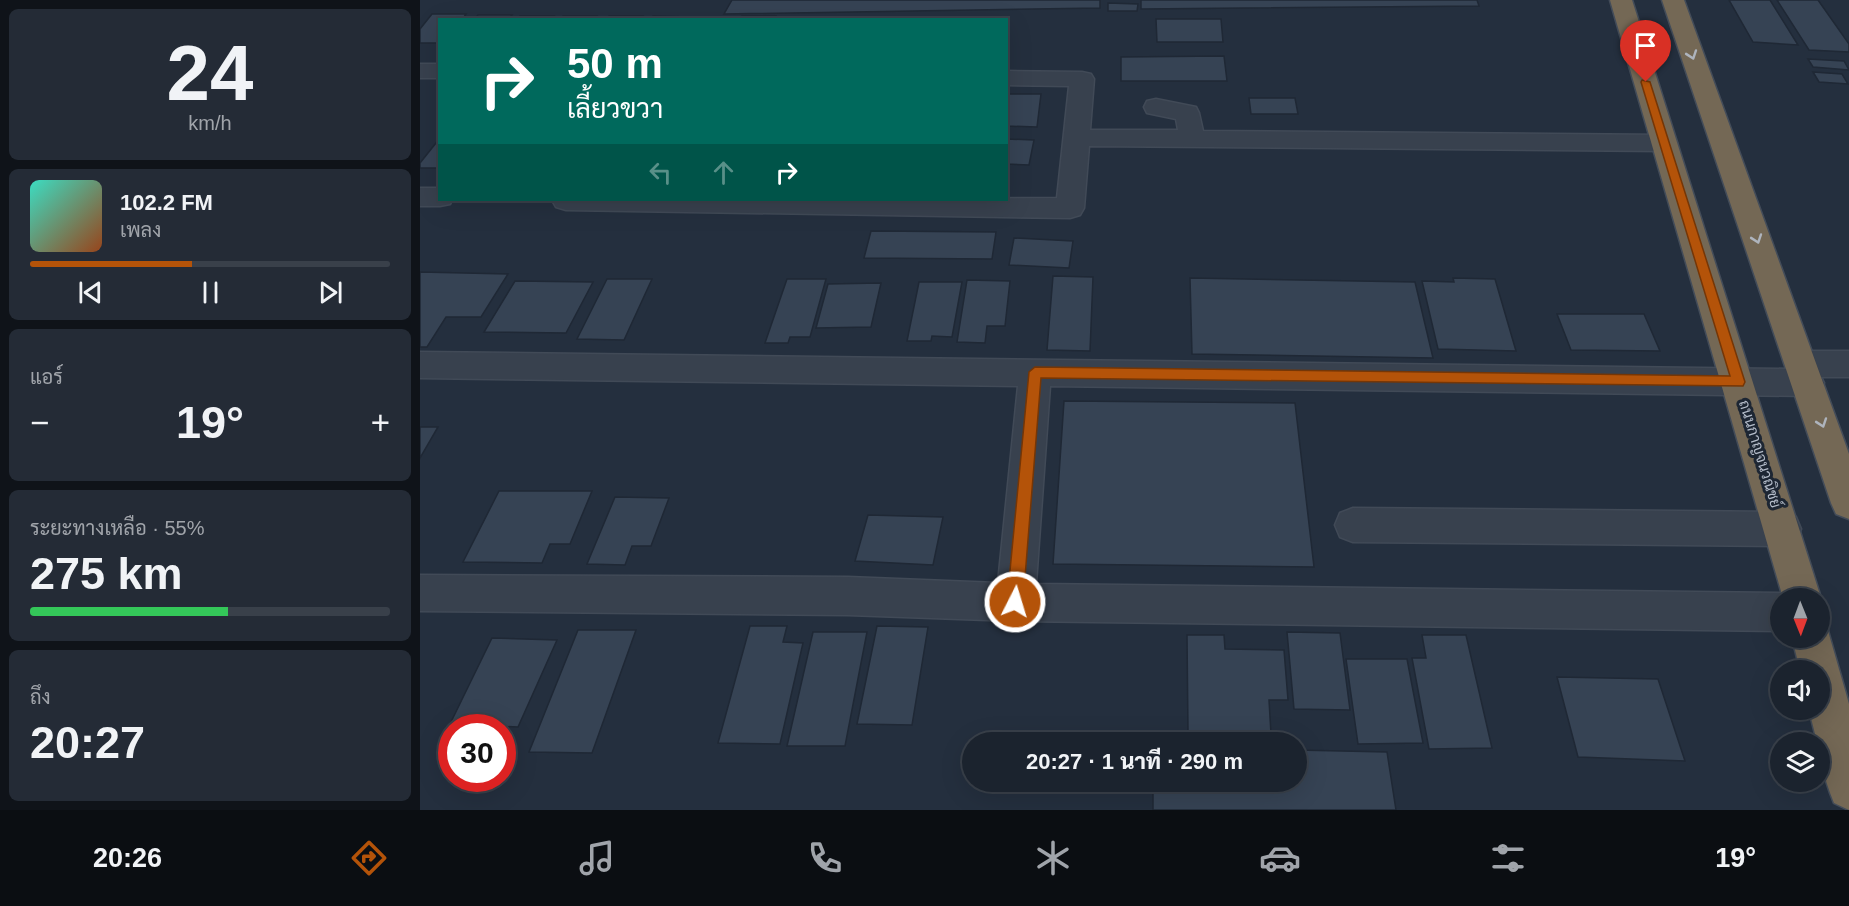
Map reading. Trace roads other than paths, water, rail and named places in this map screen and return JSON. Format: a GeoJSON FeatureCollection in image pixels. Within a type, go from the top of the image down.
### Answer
{"type":"FeatureCollection","features":[{"type":"Feature","properties":{"kind":"highway","name":"ถนนกาญจนวณิชย์"},"geometry":{"type":"LineString","coordinates":[[1621,0],[1799,588]]}},
{"type":"Feature","properties":{"kind":"highway"},"geometry":{"type":"LineString","coordinates":[[1673,0],[1849,503]]}},
{"type":"Feature","properties":{"kind":"highway"},"geometry":{"type":"LineString","coordinates":[[1814,648],[1849,788]]}},
{"type":"Feature","properties":{"kind":"street"},"geometry":{"type":"LineString","coordinates":[[420,70],[438,71]]}},
{"type":"Feature","properties":{"kind":"street"},"geometry":{"type":"LineString","coordinates":[[629,201],[1070,208],[1082,79],[1008,78]]}},
{"type":"Feature","properties":{"kind":"street"},"geometry":{"type":"LineString","coordinates":[[1156,107],[1187,112],[1192,139]]}},
{"type":"Feature","properties":{"kind":"street"},"geometry":{"type":"LineString","coordinates":[[1078,138],[1664,143]]}},
{"type":"Feature","properties":{"kind":"street"},"geometry":{"type":"LineString","coordinates":[[420,197],[438,197]]}},
{"type":"Feature","properties":{"kind":"street"},"geometry":{"type":"LineString","coordinates":[[420,365],[1738,382],[1805,374],[1849,364]]}},
{"type":"Feature","properties":{"kind":"street"},"geometry":{"type":"LineString","coordinates":[[1015,602],[1035,372]]}},
{"type":"Feature","properties":{"kind":"street"},"geometry":{"type":"LineString","coordinates":[[1353,525],[1783,529]]}},
{"type":"Feature","properties":{"kind":"street"},"geometry":{"type":"LineString","coordinates":[[420,593],[848,596],[1015,602],[1770,612]]}}]}
